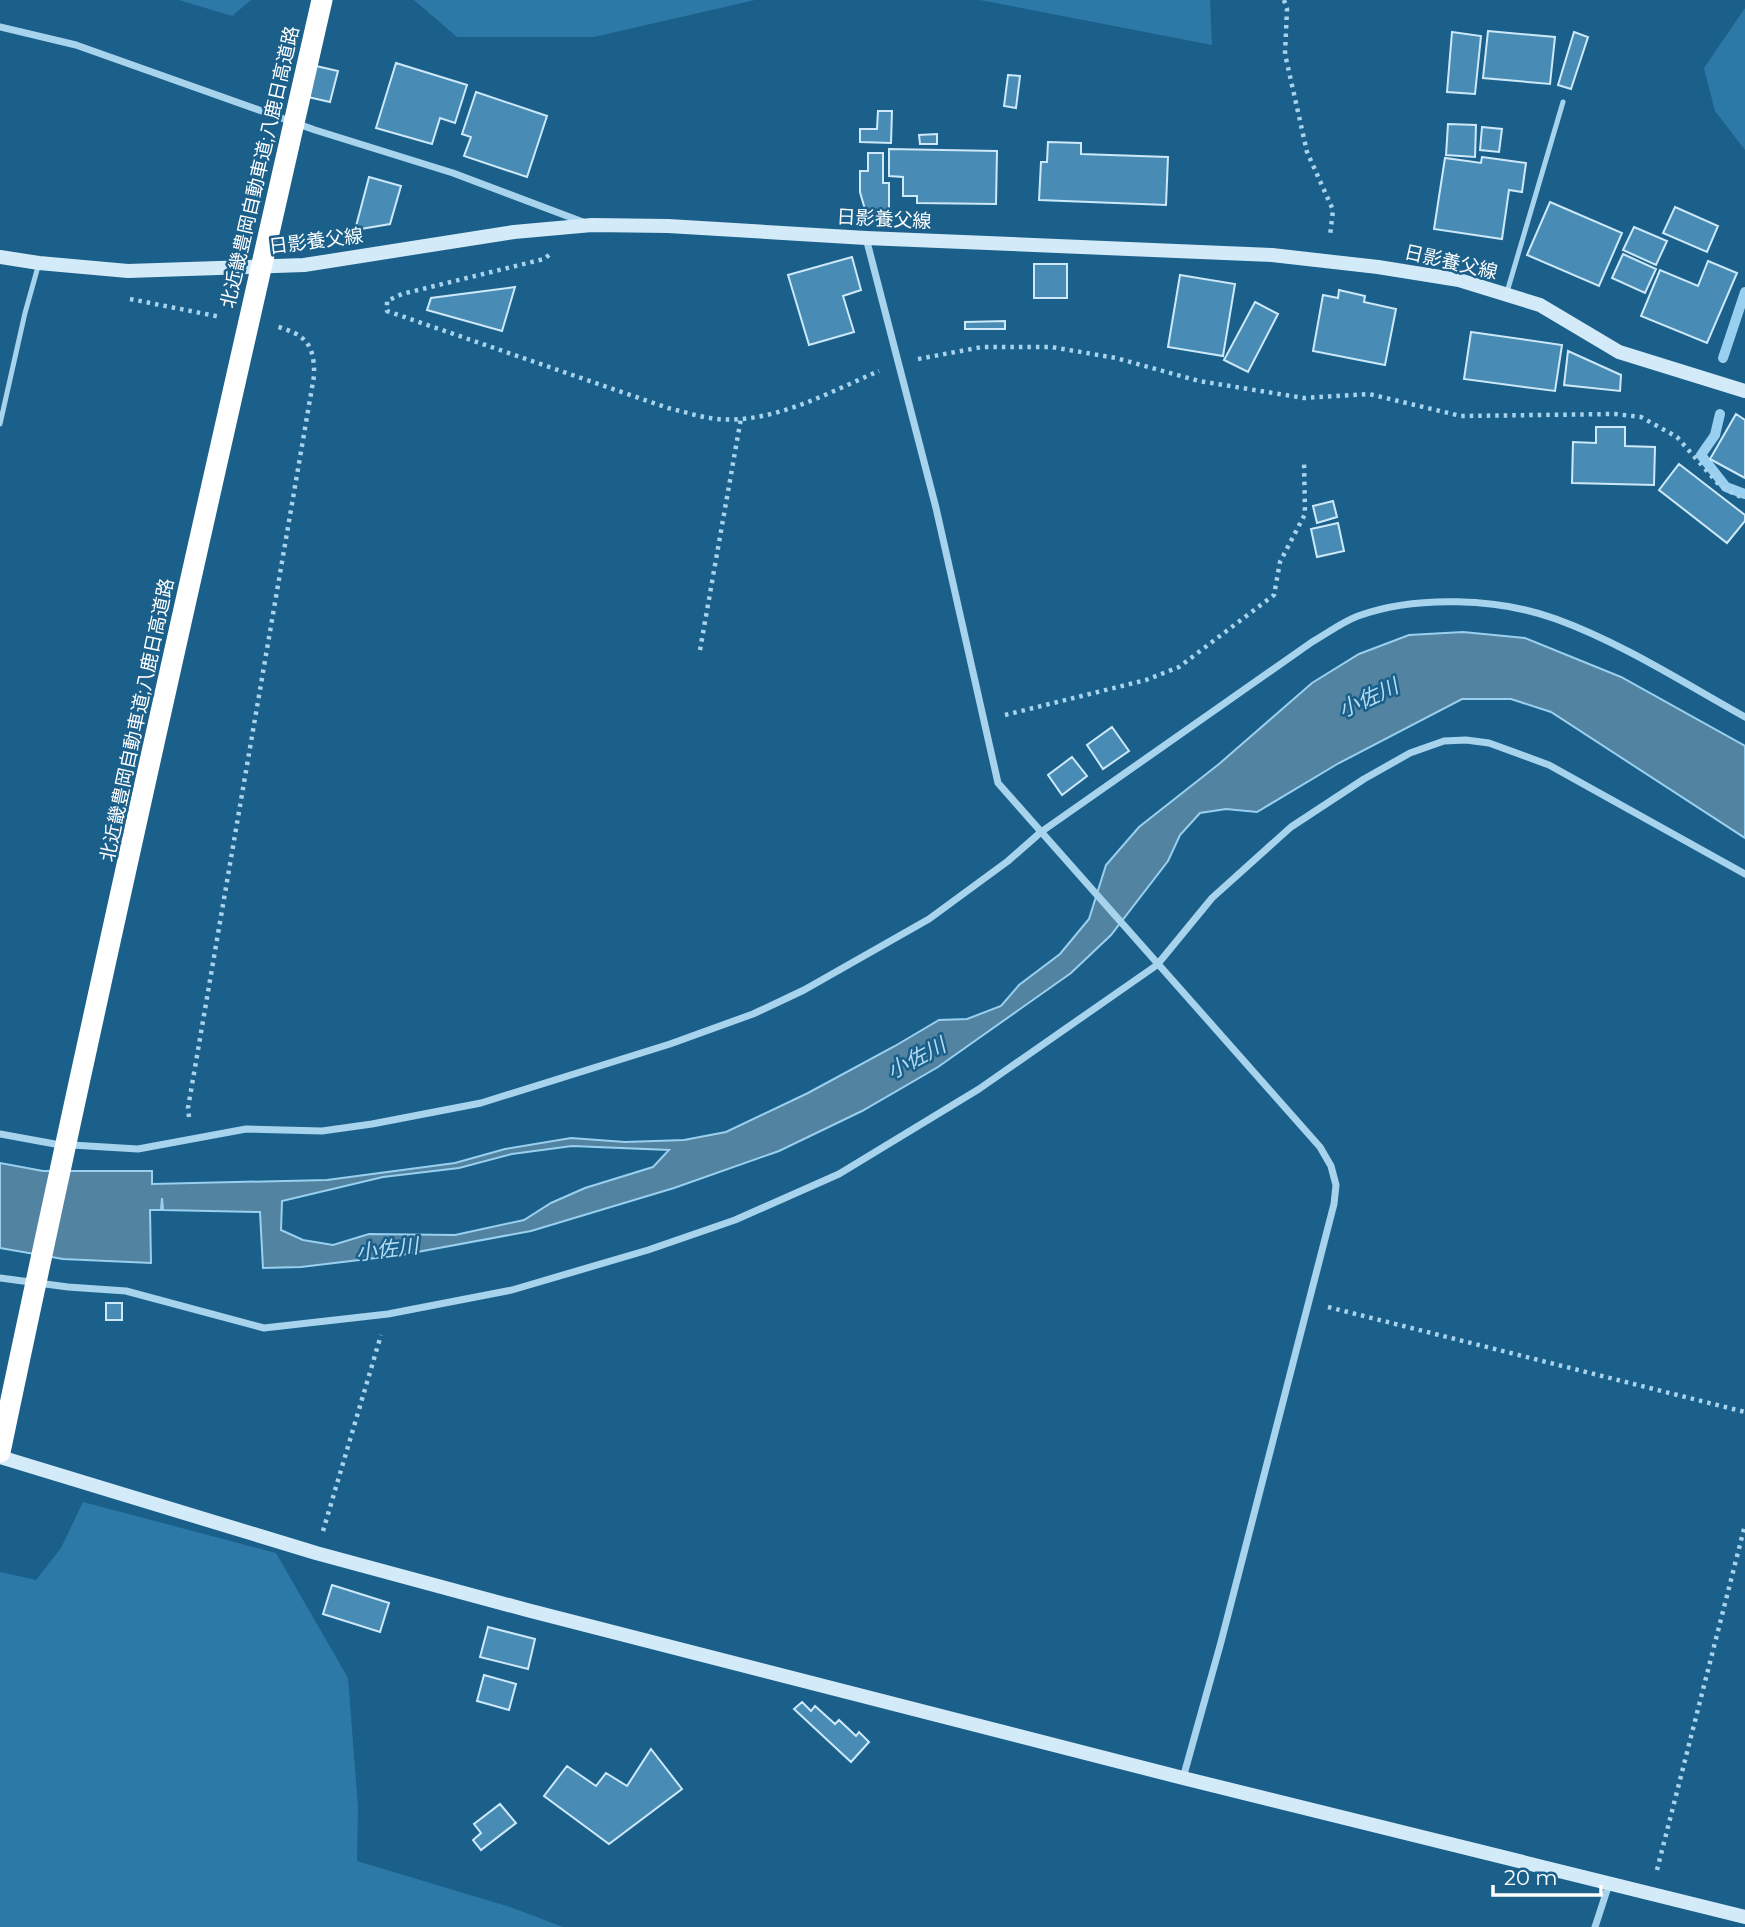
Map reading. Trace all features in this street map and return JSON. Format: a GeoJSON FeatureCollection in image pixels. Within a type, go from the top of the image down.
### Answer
{"type":"FeatureCollection","features":[{"type":"Feature","properties":{"kind":"highway","name":"北近畿豊岡自動車道;八鹿日高道路"},"geometry":{"type":"LineString","coordinates":[[0,1454],[58,1177],[322,0]]}},
{"type":"Feature","properties":{"kind":"street"},"geometry":{"type":"LineString","coordinates":[[0,27],[76,45],[315,130],[453,173],[592,225]]}},
{"type":"Feature","properties":{"kind":"street","name":"日影養父線"},"geometry":{"type":"LineString","coordinates":[[0,257],[128,271],[303,265],[514,232],[592,225],[668,226],[866,238],[1233,253],[1378,267],[1459,280],[1539,305],[1619,352],[1745,391]]}},
{"type":"Feature","properties":{"kind":"street"},"geometry":{"type":"LineString","coordinates":[[866,238],[936,508],[998,783],[1320,1147],[1331,1166],[1336,1185],[1334,1205],[1310,1303],[1183,1778]]}},
{"type":"Feature","properties":{"kind":"street"},"geometry":{"type":"LineString","coordinates":[[0,1135],[55,1144],[138,1149],[246,1129],[322,1131],[372,1124],[481,1103],[741,1019],[804,990],[929,919],[1008,861],[1041,832],[1311,642],[1355,617],[1385,608],[1423,602],[1490,604],[1555,618],[1607,642],[1745,717]]}},
{"type":"Feature","properties":{"kind":"street"},"geometry":{"type":"LineString","coordinates":[[0,1278],[126,1291],[264,1328],[388,1314],[500,1292],[577,1272],[722,1224],[792,1197],[839,1174],[979,1089],[1157,965],[1212,898],[1291,827],[1364,779],[1410,753],[1444,741],[1489,743],[1549,765],[1745,874]]}},
{"type":"Feature","properties":{"kind":"street"},"geometry":{"type":"LineString","coordinates":[[0,1454],[316,1553],[540,1614],[1183,1778],[1745,1917]]}},
{"type":"Feature","properties":{"kind":"street"},"geometry":{"type":"LineString","coordinates":[[1595,1927],[1609,1884]]}},
{"type":"Feature","properties":{"kind":"lane"},"geometry":{"type":"LineString","coordinates":[[1506,295],[1563,102]]}},
{"type":"Feature","properties":{"kind":"lane"},"geometry":{"type":"LineString","coordinates":[[0,424],[24,313],[39,263]]}},
{"type":"Feature","properties":{"kind":"path"},"geometry":{"type":"LineString","coordinates":[[1284,0],[1287,9],[1285,54],[1307,152],[1333,211],[1327,261]]}},
{"type":"Feature","properties":{"kind":"path"},"geometry":{"type":"LineString","coordinates":[[554,252],[544,259],[402,294],[387,301],[387,311],[668,408],[711,418],[757,418],[899,363],[982,347],[1051,347],[1116,358],[1199,381],[1304,398],[1369,394],[1461,416],[1615,414],[1641,418],[1677,437],[1721,486],[1745,499]]}},
{"type":"Feature","properties":{"kind":"path"},"geometry":{"type":"LineString","coordinates":[[94,268],[111,292],[130,299],[226,318]]}},
{"type":"Feature","properties":{"kind":"path"},"geometry":{"type":"LineString","coordinates":[[192,1138],[188,1108],[314,376],[314,358],[309,344],[297,333],[265,324]]}},
{"type":"Feature","properties":{"kind":"path"},"geometry":{"type":"LineString","coordinates":[[701,650],[741,418]]}},
{"type":"Feature","properties":{"kind":"path"},"geometry":{"type":"LineString","coordinates":[[984,720],[1146,680],[1179,667],[1274,595],[1280,562],[1305,514],[1304,460]]}},
{"type":"Feature","properties":{"kind":"path"},"geometry":{"type":"LineString","coordinates":[[1310,1303],[1745,1412]]}},
{"type":"Feature","properties":{"kind":"path"},"geometry":{"type":"LineString","coordinates":[[316,1553],[388,1314]]}},
{"type":"Feature","properties":{"kind":"path"},"geometry":{"type":"LineString","coordinates":[[1651,1894],[1745,1525]]}},
{"type":"Feature","properties":{"kind":"shaded area"},"geometry":{"type":"Polygon","coordinates":[[[179,0],[251,0],[232,16],[179,0]]]}},
{"type":"Feature","properties":{"kind":"shaded area"},"geometry":{"type":"Polygon","coordinates":[[[414,0],[755,0],[594,37],[457,37],[414,0]]]}},
{"type":"Feature","properties":{"kind":"shaded area"},"geometry":{"type":"Polygon","coordinates":[[[980,0],[1210,0],[1212,45],[980,0]]]}},
{"type":"Feature","properties":{"kind":"shaded area"},"geometry":{"type":"Polygon","coordinates":[[[1745,8],[1745,150],[1715,111],[1704,68],[1745,8]]]}},
{"type":"Feature","properties":{"kind":"shaded area"},"geometry":{"type":"Polygon","coordinates":[[[83,1502],[276,1553],[348,1678],[358,1807],[357,1861],[510,1907],[563,1927],[0,1927],[0,1572],[36,1580],[61,1548],[83,1502]]]}},
{"type":"Feature","properties":{"kind":"water","name":"小佐川"},"geometry":{"type":"Polygon","coordinates":[[[1463,632],[1525,638],[1621,677],[1745,746],[1745,838],[1551,712],[1511,699],[1462,699],[1339,763],[1257,812],[1226,809],[1200,813],[1180,835],[1168,861],[1111,935],[1071,973],[938,1067],[862,1111],[779,1151],[674,1188],[531,1231],[401,1255],[301,1267],[263,1268],[260,1212],[163,1210],[162,1198],[161,1210],[150,1210],[151,1263],[63,1259],[0,1248],[0,1163],[43,1171],[152,1171],[152,1184],[327,1180],[455,1163],[505,1149],[571,1138],[625,1142],[684,1140],[726,1132],[808,1093],[939,1020],[967,1019],[1001,1006],[1019,985],[1060,954],[1089,919],[1106,865],[1139,827],[1219,764],[1312,683],[1359,654],[1409,635],[1463,632]],[[572,1146],[512,1154],[459,1168],[383,1177],[282,1201],[281,1230],[303,1240],[333,1245],[369,1234],[455,1235],[524,1220],[551,1203],[585,1188],[653,1167],[669,1150],[572,1146]]]}},
{"type":"Feature","properties":{"kind":"building"},"geometry":{"type":"Polygon","coordinates":[[[1488,31],[1555,37],[1550,84],[1483,78],[1488,31]]]}},
{"type":"Feature","properties":{"kind":"building"},"geometry":{"type":"Polygon","coordinates":[[[1452,32],[1481,36],[1475,94],[1447,92],[1452,32]]]}},
{"type":"Feature","properties":{"kind":"building"},"geometry":{"type":"Polygon","coordinates":[[[1574,32],[1588,37],[1571,89],[1558,85],[1574,32]]]}},
{"type":"Feature","properties":{"kind":"building"},"geometry":{"type":"Polygon","coordinates":[[[396,63],[467,85],[455,123],[440,118],[432,144],[376,128],[396,63]]]}},
{"type":"Feature","properties":{"kind":"building"},"geometry":{"type":"Polygon","coordinates":[[[316,66],[338,71],[330,102],[308,97],[316,66]]]}},
{"type":"Feature","properties":{"kind":"building"},"geometry":{"type":"Polygon","coordinates":[[[1008,75],[1020,76],[1016,108],[1004,106],[1008,75]]]}},
{"type":"Feature","properties":{"kind":"building"},"geometry":{"type":"Polygon","coordinates":[[[476,92],[547,116],[527,177],[464,156],[471,137],[462,134],[476,92]]]}},
{"type":"Feature","properties":{"kind":"building"},"geometry":{"type":"Polygon","coordinates":[[[878,111],[892,111],[891,143],[860,142],[860,129],[877,129],[878,111]]]}},
{"type":"Feature","properties":{"kind":"building"},"geometry":{"type":"Polygon","coordinates":[[[1448,124],[1476,125],[1475,157],[1446,155],[1448,124]]]}},
{"type":"Feature","properties":{"kind":"building"},"geometry":{"type":"Polygon","coordinates":[[[1482,127],[1502,129],[1499,152],[1480,150],[1482,127]]]}},
{"type":"Feature","properties":{"kind":"building"},"geometry":{"type":"Polygon","coordinates":[[[937,134],[937,144],[920,144],[919,135],[937,134]]]}},
{"type":"Feature","properties":{"kind":"building"},"geometry":{"type":"Polygon","coordinates":[[[1048,142],[1081,143],[1081,154],[1168,157],[1166,205],[1039,200],[1041,162],[1047,162],[1048,142]]]}},
{"type":"Feature","properties":{"kind":"building"},"geometry":{"type":"Polygon","coordinates":[[[889,149],[997,151],[996,204],[917,203],[917,196],[903,196],[903,177],[889,176],[889,149]]]}},
{"type":"Feature","properties":{"kind":"building"},"geometry":{"type":"Polygon","coordinates":[[[868,153],[883,153],[883,183],[889,183],[889,213],[866,213],[860,192],[860,171],[868,171],[868,153]]]}},
{"type":"Feature","properties":{"kind":"building"},"geometry":{"type":"Polygon","coordinates":[[[1482,157],[1526,163],[1522,192],[1509,190],[1502,239],[1434,229],[1445,158],[1481,163],[1482,157]]]}},
{"type":"Feature","properties":{"kind":"building"},"geometry":{"type":"Polygon","coordinates":[[[369,177],[401,186],[390,224],[355,230],[369,177]]]}},
{"type":"Feature","properties":{"kind":"building"},"geometry":{"type":"Polygon","coordinates":[[[1550,202],[1622,233],[1599,286],[1527,255],[1550,202]]]}},
{"type":"Feature","properties":{"kind":"building"},"geometry":{"type":"Polygon","coordinates":[[[1675,207],[1718,226],[1707,252],[1663,233],[1675,207]]]}},
{"type":"Feature","properties":{"kind":"building"},"geometry":{"type":"Polygon","coordinates":[[[1634,227],[1667,241],[1656,265],[1623,250],[1634,227]]]}},
{"type":"Feature","properties":{"kind":"building"},"geometry":{"type":"Polygon","coordinates":[[[1623,254],[1656,269],[1645,293],[1612,278],[1623,254]]]}},
{"type":"Feature","properties":{"kind":"building"},"geometry":{"type":"Polygon","coordinates":[[[852,257],[861,290],[843,296],[854,332],[809,345],[788,275],[852,257]]]}},
{"type":"Feature","properties":{"kind":"building"},"geometry":{"type":"Polygon","coordinates":[[[1708,261],[1737,273],[1707,343],[1641,316],[1660,270],[1698,286],[1708,261]]]}},
{"type":"Feature","properties":{"kind":"building"},"geometry":{"type":"Polygon","coordinates":[[[1034,264],[1067,264],[1067,298],[1034,298],[1034,264]]]}},
{"type":"Feature","properties":{"kind":"building"},"geometry":{"type":"Polygon","coordinates":[[[1180,275],[1235,284],[1223,356],[1168,347],[1180,275]]]}},
{"type":"Feature","properties":{"kind":"building"},"geometry":{"type":"Polygon","coordinates":[[[515,287],[502,331],[427,310],[431,298],[515,287]]]}},
{"type":"Feature","properties":{"kind":"building"},"geometry":{"type":"Polygon","coordinates":[[[1339,290],[1365,296],[1364,302],[1396,309],[1385,365],[1313,351],[1323,295],[1338,298],[1339,290]]]}},
{"type":"Feature","properties":{"kind":"building"},"geometry":{"type":"Polygon","coordinates":[[[1255,302],[1278,314],[1248,372],[1224,360],[1255,302]]]}},
{"type":"Feature","properties":{"kind":"building"},"geometry":{"type":"Polygon","coordinates":[[[1005,321],[1005,329],[965,329],[965,322],[1005,321]]]}},
{"type":"Feature","properties":{"kind":"building"},"geometry":{"type":"Polygon","coordinates":[[[1471,332],[1562,345],[1555,391],[1464,379],[1471,332]]]}},
{"type":"Feature","properties":{"kind":"building"},"geometry":{"type":"Polygon","coordinates":[[[1568,351],[1621,375],[1620,391],[1564,385],[1568,351]]]}},
{"type":"Feature","properties":{"kind":"building"},"geometry":{"type":"Polygon","coordinates":[[[1736,414],[1745,420],[1745,478],[1710,459],[1736,414]]]}},
{"type":"Feature","properties":{"kind":"building"},"geometry":{"type":"Polygon","coordinates":[[[1596,427],[1625,427],[1625,446],[1655,447],[1654,485],[1572,483],[1573,442],[1596,443],[1596,427]]]}},
{"type":"Feature","properties":{"kind":"building"},"geometry":{"type":"Polygon","coordinates":[[[1679,464],[1745,515],[1745,521],[1727,543],[1659,490],[1679,464]]]}},
{"type":"Feature","properties":{"kind":"building"},"geometry":{"type":"Polygon","coordinates":[[[1333,501],[1337,517],[1317,523],[1313,506],[1333,501]]]}},
{"type":"Feature","properties":{"kind":"building"},"geometry":{"type":"Polygon","coordinates":[[[1338,523],[1344,551],[1317,557],[1311,529],[1338,523]]]}},
{"type":"Feature","properties":{"kind":"building"},"geometry":{"type":"Polygon","coordinates":[[[1112,727],[1129,751],[1103,769],[1087,745],[1112,727]]]}},
{"type":"Feature","properties":{"kind":"building"},"geometry":{"type":"Polygon","coordinates":[[[1072,757],[1087,776],[1062,795],[1048,775],[1072,757]]]}},
{"type":"Feature","properties":{"kind":"building"},"geometry":{"type":"Polygon","coordinates":[[[106,1303],[122,1303],[122,1320],[106,1320],[106,1303]]]}},
{"type":"Feature","properties":{"kind":"building"},"geometry":{"type":"Polygon","coordinates":[[[332,1585],[389,1603],[380,1632],[323,1614],[332,1585]]]}},
{"type":"Feature","properties":{"kind":"building"},"geometry":{"type":"Polygon","coordinates":[[[488,1627],[535,1639],[528,1669],[480,1657],[488,1627]]]}},
{"type":"Feature","properties":{"kind":"building"},"geometry":{"type":"Polygon","coordinates":[[[484,1675],[516,1684],[509,1710],[477,1701],[484,1675]]]}},
{"type":"Feature","properties":{"kind":"building"},"geometry":{"type":"Polygon","coordinates":[[[802,1702],[811,1711],[815,1706],[835,1724],[839,1720],[856,1736],[859,1732],[869,1742],[851,1762],[794,1709],[802,1702]]]}},
{"type":"Feature","properties":{"kind":"building"},"geometry":{"type":"Polygon","coordinates":[[[651,1749],[682,1789],[609,1844],[544,1796],[567,1766],[596,1786],[606,1773],[627,1786],[651,1749]]]}},
{"type":"Feature","properties":{"kind":"building"},"geometry":{"type":"Polygon","coordinates":[[[500,1804],[516,1823],[481,1850],[473,1840],[481,1833],[474,1824],[500,1804]]]}},
{"type":"Feature","properties":{"kind":"waterway"},"geometry":{"type":"LineString","coordinates":[[1723,358],[1745,292]]}},
{"type":"Feature","properties":{"kind":"waterway"},"geometry":{"type":"LineString","coordinates":[[1720,414],[1715,435],[1701,455],[1726,487],[1745,494]]}}]}
